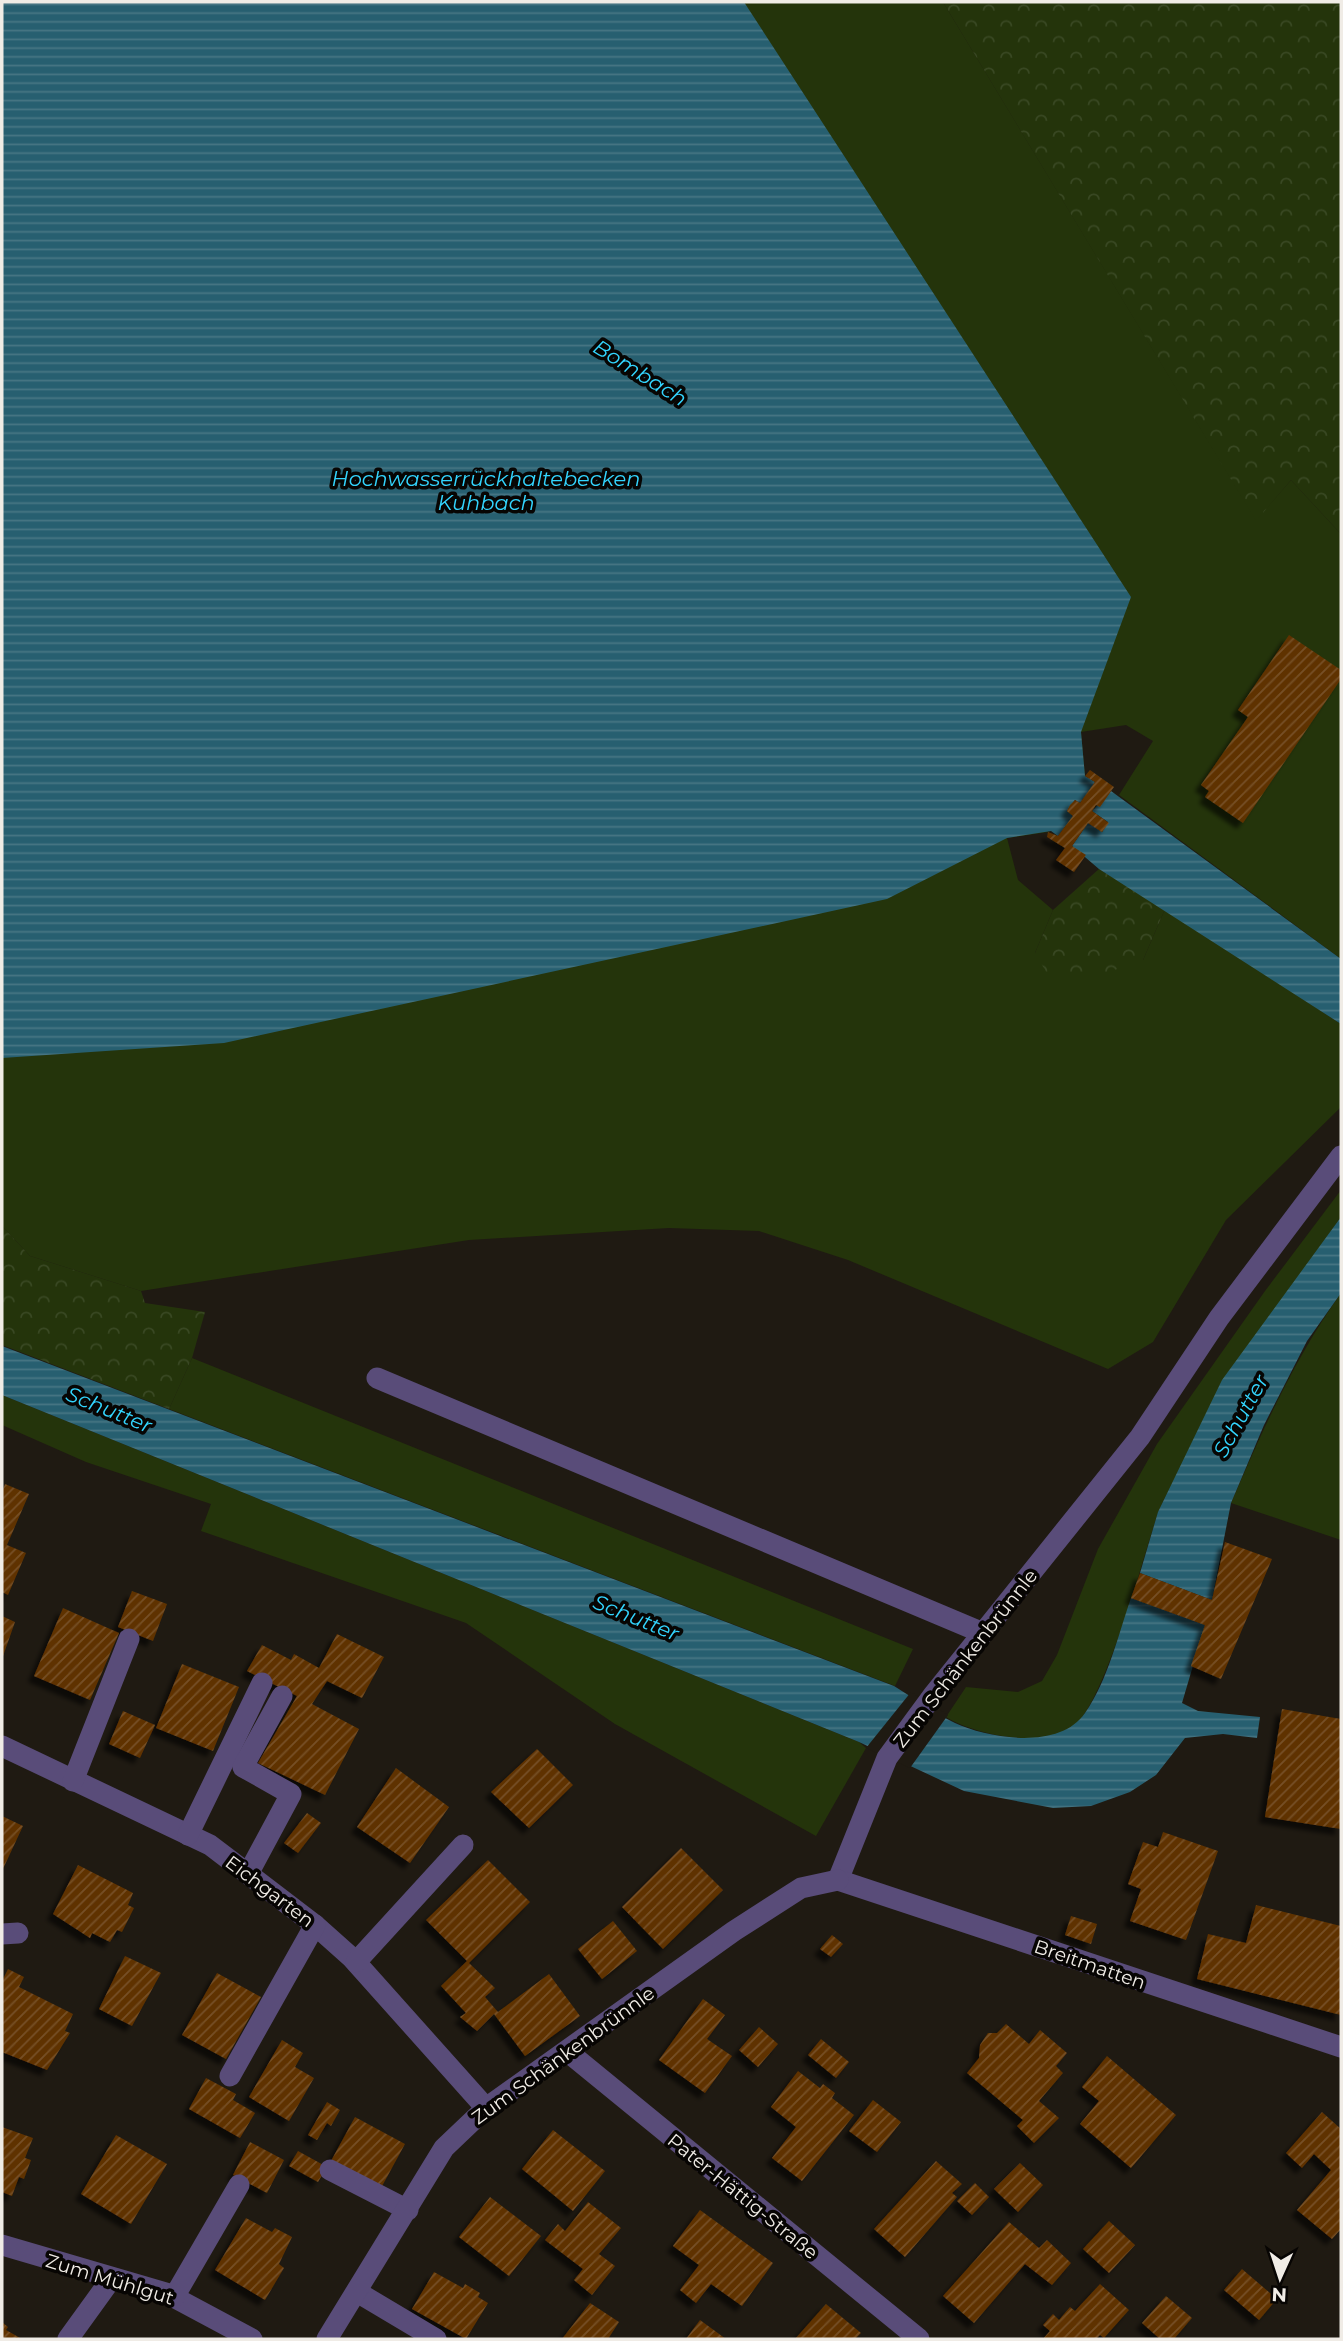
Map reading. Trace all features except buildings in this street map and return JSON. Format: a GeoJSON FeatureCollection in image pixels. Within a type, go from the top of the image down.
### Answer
{"type":"FeatureCollection","features":[{"type":"Feature","properties":{"kind":"street","name":"Zum Schänkenbrünnle"},"geometry":{"type":"LineString","coordinates":[[327,2339],[444,2148],[486,2108],[734,1931],[801,1888],[838,1880],[887,1758],[982,1633],[1140,1437],[1219,1318],[1341,1156]]}},
{"type":"Feature","properties":{"kind":"street"},"geometry":{"type":"LineString","coordinates":[[377,1378],[982,1633]]}},
{"type":"Feature","properties":{"kind":"street"},"geometry":{"type":"LineString","coordinates":[[73,1781],[129,1639]]}},
{"type":"Feature","properties":{"kind":"street"},"geometry":{"type":"LineString","coordinates":[[188,1835],[262,1684]]}},
{"type":"Feature","properties":{"kind":"street"},"geometry":{"type":"LineString","coordinates":[[248,1874],[291,1794],[243,1768],[282,1696]]}},
{"type":"Feature","properties":{"kind":"street","name":"Eichgarten"},"geometry":{"type":"LineString","coordinates":[[2,1746],[210,1845],[316,1925],[356,1962],[486,2108]]}},
{"type":"Feature","properties":{"kind":"street"},"geometry":{"type":"LineString","coordinates":[[356,1962],[463,1845]]}},
{"type":"Feature","properties":{"kind":"street","name":"Breitmatten"},"geometry":{"type":"LineString","coordinates":[[838,1880],[1341,2047]]}},
{"type":"Feature","properties":{"kind":"street"},"geometry":{"type":"LineString","coordinates":[[230,2076],[316,1925]]}},
{"type":"Feature","properties":{"kind":"street","name":"Pater-Hättig-Straße"},"geometry":{"type":"LineString","coordinates":[[568,2052],[919,2339]]}},
{"type":"Feature","properties":{"kind":"street"},"geometry":{"type":"LineString","coordinates":[[330,2170],[408,2210]]}},
{"type":"Feature","properties":{"kind":"street"},"geometry":{"type":"LineString","coordinates":[[174,2297],[239,2185]]}},
{"type":"Feature","properties":{"kind":"street","name":"Zum Mühlgut"},"geometry":{"type":"LineString","coordinates":[[2,2245],[174,2297],[251,2339]]}},
{"type":"Feature","properties":{"kind":"street"},"geometry":{"type":"LineString","coordinates":[[68,2339],[112,2278]]}},
{"type":"Feature","properties":{"kind":"street"},"geometry":{"type":"LineString","coordinates":[[357,2292],[436,2339]]}},
{"type":"Feature","properties":{"kind":"green space"},"geometry":{"type":"Polygon","coordinates":[[[725,2],[943,2],[1256,520],[1291,480],[1341,534],[1341,959],[1119,795],[1153,741],[1126,725],[1081,732],[1085,776],[1048,832],[1007,838],[1018,880],[1053,910],[1035,953],[1143,960],[1165,909],[1341,1024],[1341,1107],[1226,1220],[1153,1342],[1108,1369],[848,1260],[759,1231],[669,1228],[469,1240],[141,1291],[30,1256],[2,1226],[2,1020],[725,2]]]}},
{"type":"Feature","properties":{"kind":"green space"},"geometry":{"type":"Polygon","coordinates":[[[943,2],[1341,2],[1341,534],[1291,480],[1256,521],[943,2]]]}},
{"type":"Feature","properties":{"kind":"green space"},"geometry":{"type":"Polygon","coordinates":[[[1099,869],[1165,909],[1143,960],[1083,981],[1049,977],[1035,953],[1053,910],[1099,869]]]}},
{"type":"Feature","properties":{"kind":"green space"},"geometry":{"type":"Polygon","coordinates":[[[1341,1190],[1341,1217],[1162,1504],[1110,1662],[1085,1713],[1073,1727],[1060,1734],[1027,1738],[991,1734],[946,1717],[966,1687],[1018,1692],[1042,1681],[1057,1655],[1098,1549],[1157,1444],[1265,1291],[1341,1190]]]}},
{"type":"Feature","properties":{"kind":"green space"},"geometry":{"type":"Polygon","coordinates":[[[2,1226],[30,1256],[141,1291],[145,1303],[205,1312],[192,1358],[169,1409],[2,1345],[2,1226]]]}},
{"type":"Feature","properties":{"kind":"green space"},"geometry":{"type":"Polygon","coordinates":[[[1341,1293],[1341,1540],[1231,1503],[1294,1369],[1341,1293]]]}},
{"type":"Feature","properties":{"kind":"green space"},"geometry":{"type":"Polygon","coordinates":[[[192,1358],[913,1649],[895,1686],[169,1409],[192,1358]]]}},
{"type":"Feature","properties":{"kind":"green space"},"geometry":{"type":"Polygon","coordinates":[[[2,1395],[859,1742],[866,1748],[816,1836],[615,1724],[466,1623],[201,1531],[211,1504],[86,1462],[2,1425],[2,1395]]]}},
{"type":"Feature","properties":{"kind":"water","name":"Hochwasserrückhaltebecken Kuhbach"},"geometry":{"type":"Polygon","coordinates":[[[2,2],[744,2],[1131,597],[1081,732],[1085,776],[1095,782],[1080,803],[1075,800],[1067,811],[1073,816],[1058,836],[1051,831],[1007,838],[887,899],[224,1043],[2,1058],[2,2]]]}},
{"type":"Feature","properties":{"kind":"water"},"geometry":{"type":"Polygon","coordinates":[[[1111,791],[1341,959],[1341,1024],[1099,869],[1072,846],[1088,823],[1102,832],[1108,822],[1092,811],[1111,791]]]}},
{"type":"Feature","properties":{"kind":"water","name":"Schutter"},"geometry":{"type":"Polygon","coordinates":[[[1341,1217],[1341,1293],[1307,1341],[1264,1425],[1231,1503],[1212,1600],[1140,1573],[1158,1512],[1222,1380],[1341,1217]]]}},
{"type":"Feature","properties":{"kind":"water","name":"Schutter"},"geometry":{"type":"Polygon","coordinates":[[[2,1346],[894,1686],[947,1719],[987,1733],[1005,1737],[1042,1737],[1074,1725],[1085,1713],[1100,1686],[1131,1598],[1205,1625],[1182,1703],[1198,1711],[1260,1717],[1257,1738],[1223,1734],[1185,1738],[1156,1775],[1130,1792],[1091,1806],[1053,1808],[964,1791],[859,1742],[2,1395],[2,1346]]]}},
{"type":"Feature","properties":{"kind":"pier"},"geometry":{"type":"Polygon","coordinates":[[[911,1692],[948,1715],[910,1768],[866,1748],[911,1692]]]}},
{"type":"Feature","properties":{"kind":"water label","name":"Bombach"},"geometry":{"type":"Point","coordinates":[640,373]}}]}
